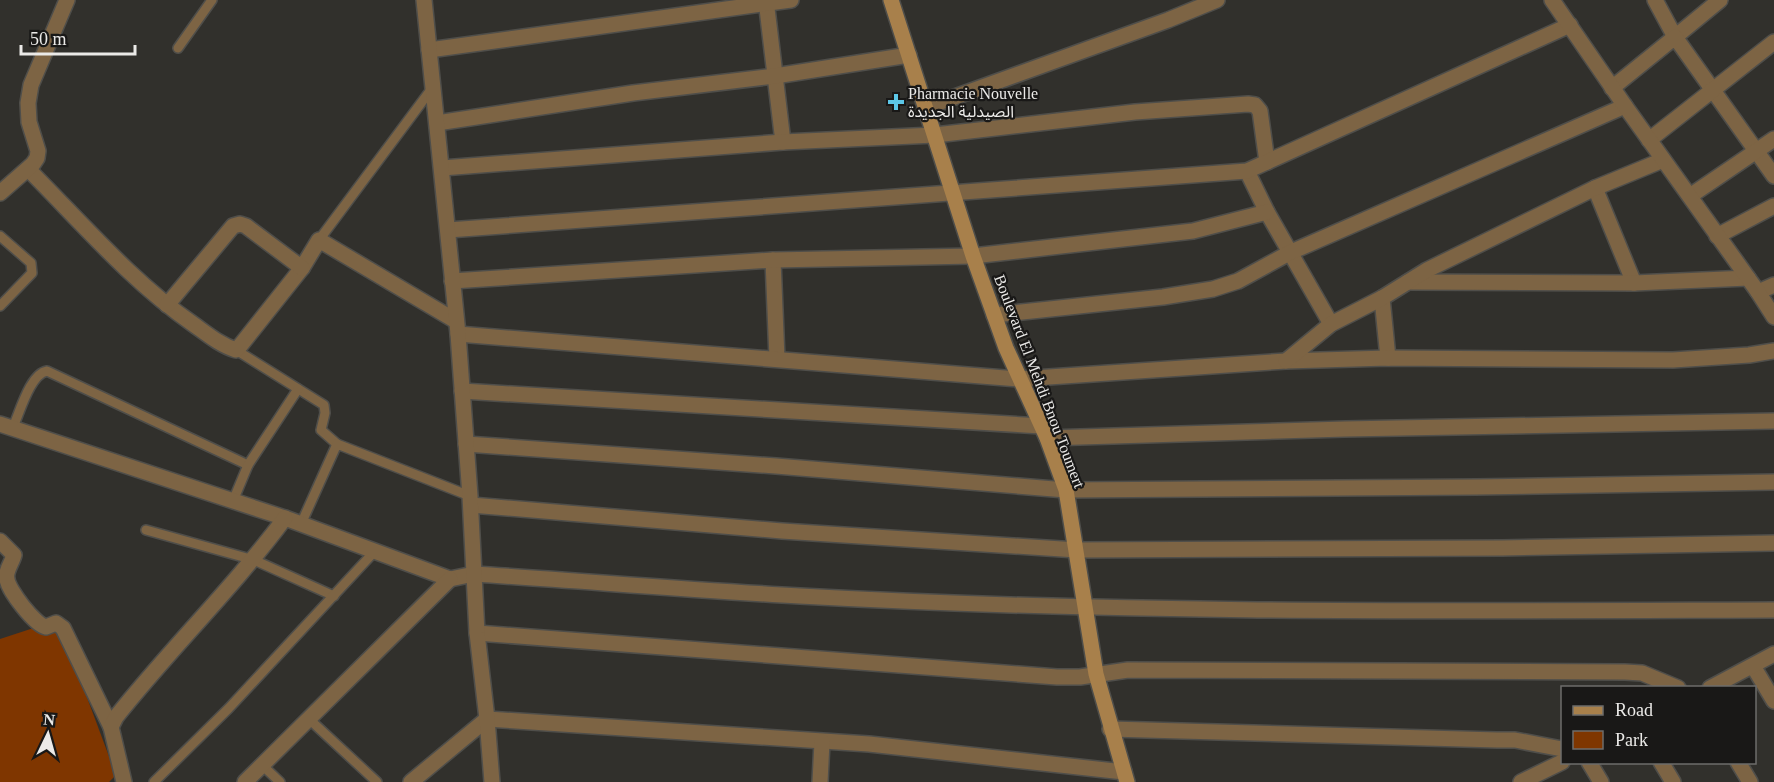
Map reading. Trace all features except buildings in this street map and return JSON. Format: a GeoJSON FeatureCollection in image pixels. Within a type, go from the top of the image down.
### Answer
{"type":"FeatureCollection","features":[{"type":"Feature","properties":{"kind":"main road","name":"Boulevard El Mehdi Bnou Toumert"},"geometry":{"type":"LineString","coordinates":[[891,0],[994,315],[1066,490],[1096,674],[1125,777]]}},
{"type":"Feature","properties":{"kind":"street"},"geometry":{"type":"LineString","coordinates":[[0,193],[28,169],[37,158],[38,151],[29,122],[28,103],[31,85],[67,0]]}},
{"type":"Feature","properties":{"kind":"street"},"geometry":{"type":"LineString","coordinates":[[424,0],[457,328],[477,633],[492,782]]}},
{"type":"Feature","properties":{"kind":"street"},"geometry":{"type":"LineString","coordinates":[[429,50],[791,0]]}},
{"type":"Feature","properties":{"kind":"street"},"geometry":{"type":"LineString","coordinates":[[927,107],[1168,20],[1217,0]]}},
{"type":"Feature","properties":{"kind":"street"},"geometry":{"type":"LineString","coordinates":[[1552,0],[1774,317]]}},
{"type":"Feature","properties":{"kind":"street"},"geometry":{"type":"LineString","coordinates":[[1655,0],[1676,37],[1774,176]]}},
{"type":"Feature","properties":{"kind":"street"},"geometry":{"type":"LineString","coordinates":[[1612,88],[1720,0]]}},
{"type":"Feature","properties":{"kind":"street"},"geometry":{"type":"LineString","coordinates":[[766,2],[783,142]]}},
{"type":"Feature","properties":{"kind":"street"},"geometry":{"type":"LineString","coordinates":[[448,230],[1247,171],[1570,25]]}},
{"type":"Feature","properties":{"kind":"street"},"geometry":{"type":"LineString","coordinates":[[1649,140],[1774,42]]}},
{"type":"Feature","properties":{"kind":"street"},"geometry":{"type":"LineString","coordinates":[[437,123],[909,55]]}},
{"type":"Feature","properties":{"kind":"street"},"geometry":{"type":"LineString","coordinates":[[442,168],[783,142],[935,135],[1135,112],[1248,105],[1255,105],[1260,111],[1267,162]]}},
{"type":"Feature","properties":{"kind":"street"},"geometry":{"type":"LineString","coordinates":[[994,315],[1163,297],[1213,289],[1238,281],[1291,252],[1625,106]]}},
{"type":"Feature","properties":{"kind":"street"},"geometry":{"type":"LineString","coordinates":[[1690,196],[1774,139]]}},
{"type":"Feature","properties":{"kind":"street"},"geometry":{"type":"LineString","coordinates":[[1286,361],[1331,324],[1382,298],[1427,270],[1595,188],[1663,160]]}},
{"type":"Feature","properties":{"kind":"street"},"geometry":{"type":"LineString","coordinates":[[28,169],[166,306],[225,346],[236,350],[302,268],[320,240],[457,328],[777,359],[1019,379],[1286,361],[1388,358],[1673,360],[1741,356],[1774,351]]}},
{"type":"Feature","properties":{"kind":"street"},"geometry":{"type":"LineString","coordinates":[[1247,171],[1267,212],[1331,324]]}},
{"type":"Feature","properties":{"kind":"street"},"geometry":{"type":"LineString","coordinates":[[1595,188],[1634,283]]}},
{"type":"Feature","properties":{"kind":"street"},"geometry":{"type":"LineString","coordinates":[[1717,236],[1774,206]]}},
{"type":"Feature","properties":{"kind":"street"},"geometry":{"type":"LineString","coordinates":[[452,280],[772,260],[973,256],[1193,231],[1267,212]]}},
{"type":"Feature","properties":{"kind":"street"},"geometry":{"type":"LineString","coordinates":[[166,306],[233,226],[240,224],[246,226],[302,268]]}},
{"type":"Feature","properties":{"kind":"street"},"geometry":{"type":"LineString","coordinates":[[772,260],[777,359]]}},
{"type":"Feature","properties":{"kind":"street"},"geometry":{"type":"LineString","coordinates":[[1408,282],[1634,283],[1748,278]]}},
{"type":"Feature","properties":{"kind":"street"},"geometry":{"type":"LineString","coordinates":[[1758,292],[1774,285]]}},
{"type":"Feature","properties":{"kind":"street"},"geometry":{"type":"LineString","coordinates":[[1382,298],[1388,358]]}},
{"type":"Feature","properties":{"kind":"street"},"geometry":{"type":"LineString","coordinates":[[462,391],[1044,432],[1774,421]]}},
{"type":"Feature","properties":{"kind":"street"},"geometry":{"type":"LineString","coordinates":[[6,426],[285,518],[450,579]]}},
{"type":"Feature","properties":{"kind":"street"},"geometry":{"type":"LineString","coordinates":[[466,444],[1066,490],[1774,482]]}},
{"type":"Feature","properties":{"kind":"street"},"geometry":{"type":"LineString","coordinates":[[470,500],[782,531],[1077,550],[1503,548],[1774,543]]}},
{"type":"Feature","properties":{"kind":"street"},"geometry":{"type":"LineString","coordinates":[[111,727],[124,706],[254,560],[285,518]]}},
{"type":"Feature","properties":{"kind":"street"},"geometry":{"type":"LineString","coordinates":[[0,541],[14,555],[7,573],[9,586],[35,622],[46,627],[56,623],[63,628],[111,727],[124,782]]}},
{"type":"Feature","properties":{"kind":"street"},"geometry":{"type":"LineString","coordinates":[[245,782],[450,579],[474,573],[801,596],[1085,607],[1562,612],[1774,610]]}},
{"type":"Feature","properties":{"kind":"street"},"geometry":{"type":"LineString","coordinates":[[477,633],[1033,676],[1080,677],[1128,670],[1625,672],[1642,673],[1675,686]]}},
{"type":"Feature","properties":{"kind":"street"},"geometry":{"type":"LineString","coordinates":[[1712,686],[1774,654]]}},
{"type":"Feature","properties":{"kind":"street"},"geometry":{"type":"LineString","coordinates":[[1753,666],[1774,701]]}},
{"type":"Feature","properties":{"kind":"street"},"geometry":{"type":"LineString","coordinates":[[411,782],[487,719],[869,744],[1125,777]]}},
{"type":"Feature","properties":{"kind":"street"},"geometry":{"type":"LineString","coordinates":[[1110,729],[1515,740],[1561,749]]}},
{"type":"Feature","properties":{"kind":"street"},"geometry":{"type":"LineString","coordinates":[[820,782],[822,742]]}},
{"type":"Feature","properties":{"kind":"street"},"geometry":{"type":"LineString","coordinates":[[1521,782],[1561,763]]}},
{"type":"Feature","properties":{"kind":"street"},"geometry":{"type":"LineString","coordinates":[[1590,764],[1601,782]]}},
{"type":"Feature","properties":{"kind":"street"},"geometry":{"type":"LineString","coordinates":[[1661,764],[1673,782]]}},
{"type":"Feature","properties":{"kind":"street"},"geometry":{"type":"LineString","coordinates":[[1739,764],[1750,782]]}},
{"type":"Feature","properties":{"kind":"lane"},"geometry":{"type":"LineString","coordinates":[[178,48],[212,0]]}},
{"type":"Feature","properties":{"kind":"lane"},"geometry":{"type":"LineString","coordinates":[[320,240],[433,87]]}},
{"type":"Feature","properties":{"kind":"lane"},"geometry":{"type":"LineString","coordinates":[[0,236],[31,263],[33,268],[32,273],[0,306]]}},
{"type":"Feature","properties":{"kind":"lane"},"geometry":{"type":"LineString","coordinates":[[236,350],[324,405],[325,413],[321,430],[337,444],[470,500]]}},
{"type":"Feature","properties":{"kind":"lane"},"geometry":{"type":"LineString","coordinates":[[6,426],[34,378],[47,370],[248,465]]}},
{"type":"Feature","properties":{"kind":"lane"},"geometry":{"type":"LineString","coordinates":[[233,501],[248,465],[298,389]]}},
{"type":"Feature","properties":{"kind":"lane"},"geometry":{"type":"LineString","coordinates":[[301,524],[337,444]]}},
{"type":"Feature","properties":{"kind":"lane"},"geometry":{"type":"LineString","coordinates":[[146,530],[254,560],[334,596]]}},
{"type":"Feature","properties":{"kind":"lane"},"geometry":{"type":"LineString","coordinates":[[154,782],[229,708],[375,551]]}},
{"type":"Feature","properties":{"kind":"lane"},"geometry":{"type":"LineString","coordinates":[[309,719],[376,782]]}},
{"type":"Feature","properties":{"kind":"lane"},"geometry":{"type":"LineString","coordinates":[[262,765],[280,782]]}},
{"type":"Feature","properties":{"kind":"green space"},"geometry":{"type":"Polygon","coordinates":[[[58,620],[116,775],[109,782],[0,782],[0,639],[58,620]]]}},
{"type":"Feature","properties":{"kind":"place","name":"Pharmacie Nouvelle الصيدلية الجديدة"},"geometry":{"type":"Point","coordinates":[896,102]}}]}
